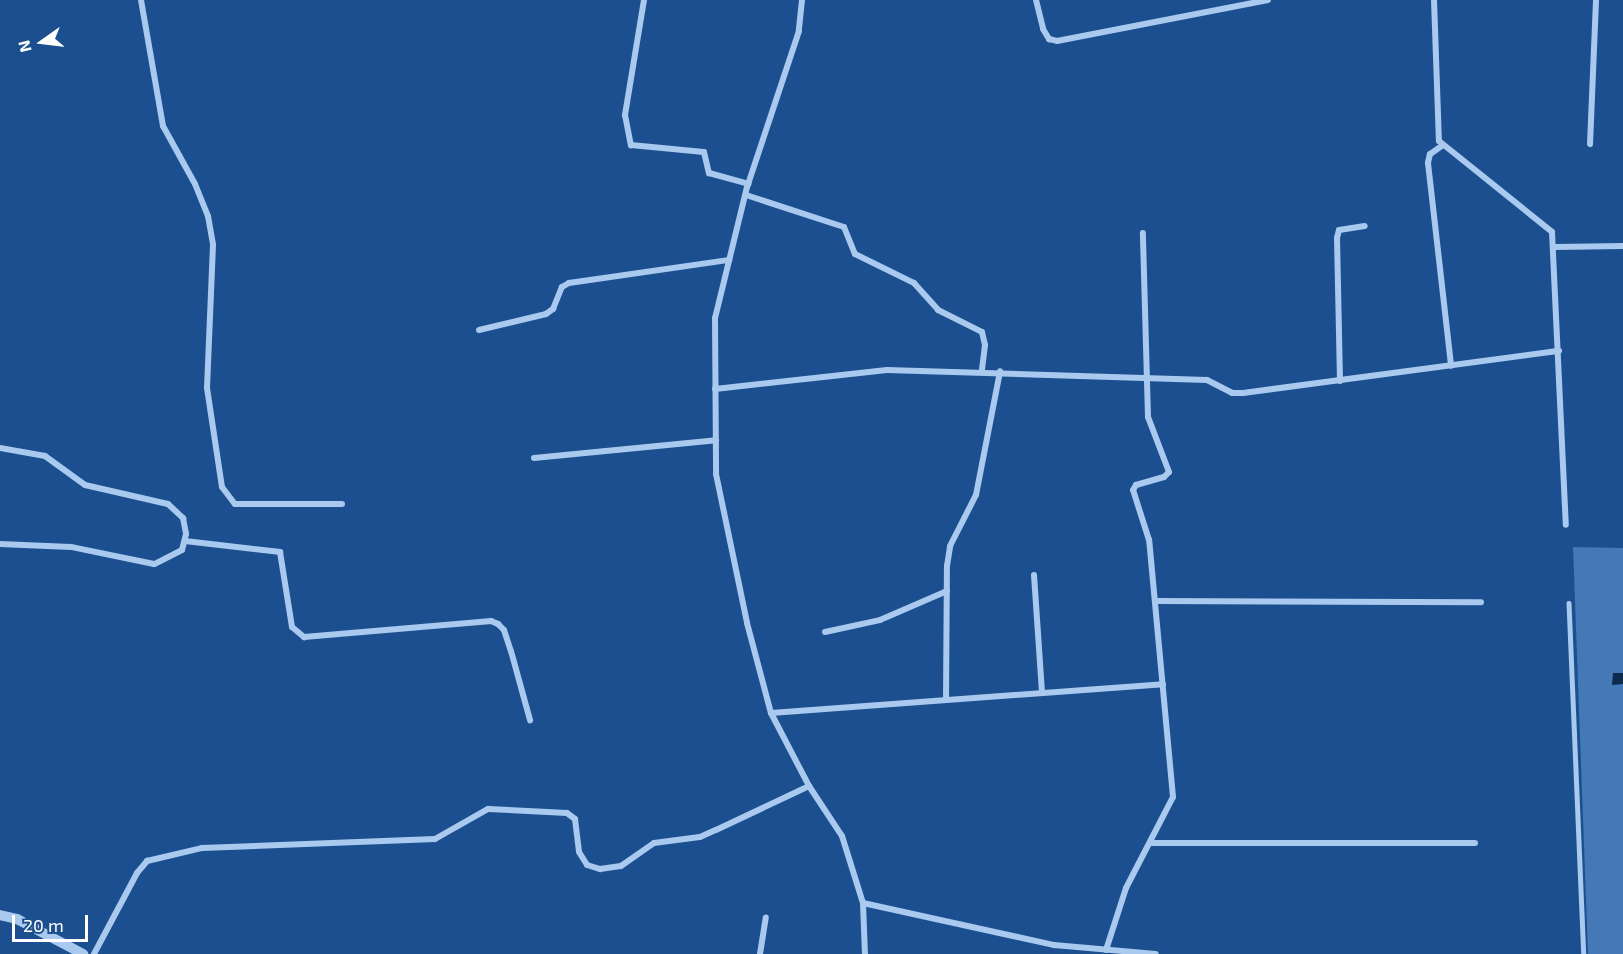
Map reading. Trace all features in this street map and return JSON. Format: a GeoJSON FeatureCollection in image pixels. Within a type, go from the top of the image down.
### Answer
{"type":"FeatureCollection","features":[{"type":"Feature","properties":{"kind":"street"},"geometry":{"type":"LineString","coordinates":[[141,0],[163,126],[195,184],[208,216],[213,245],[207,388],[222,487],[235,504],[342,504]]}},
{"type":"Feature","properties":{"kind":"street"},"geometry":{"type":"LineString","coordinates":[[644,0],[625,115],[631,145],[704,152],[709,172],[749,184]]}},
{"type":"Feature","properties":{"kind":"street"},"geometry":{"type":"LineString","coordinates":[[802,0],[799,31],[749,184],[715,318],[716,440],[720,497],[747,623],[771,713],[809,786],[842,836],[863,903],[865,954]]}},
{"type":"Feature","properties":{"kind":"street"},"geometry":{"type":"LineString","coordinates":[[1036,0],[1043,29],[1049,39],[1057,41],[1268,0]]}},
{"type":"Feature","properties":{"kind":"street"},"geometry":{"type":"LineString","coordinates":[[1434,0],[1436,128],[1443,145],[1541,220],[1552,232],[1555,247],[1566,525]]}},
{"type":"Feature","properties":{"kind":"street"},"geometry":{"type":"LineString","coordinates":[[1590,144],[1596,0]]}},
{"type":"Feature","properties":{"kind":"street"},"geometry":{"type":"LineString","coordinates":[[1443,145],[1430,154],[1428,163],[1451,366]]}},
{"type":"Feature","properties":{"kind":"street"},"geometry":{"type":"LineString","coordinates":[[746,195],[844,227],[855,254],[914,283],[938,310],[982,332],[985,345],[982,371]]}},
{"type":"Feature","properties":{"kind":"street"},"geometry":{"type":"LineString","coordinates":[[1340,381],[1337,238],[1339,230],[1365,226]]}},
{"type":"Feature","properties":{"kind":"street"},"geometry":{"type":"LineString","coordinates":[[1106,950],[1126,888],[1173,798],[1149,540],[1133,490],[1136,485],[1164,477],[1169,472],[1148,417],[1143,233]]}},
{"type":"Feature","properties":{"kind":"street"},"geometry":{"type":"LineString","coordinates":[[1555,247],[1623,246]]}},
{"type":"Feature","properties":{"kind":"street"},"geometry":{"type":"LineString","coordinates":[[479,330],[546,314],[554,309],[561,287],[569,283],[729,260]]}},
{"type":"Feature","properties":{"kind":"street"},"geometry":{"type":"LineString","coordinates":[[715,389],[876,370],[1000,371],[1207,380],[1232,393],[1242,393],[1559,351]]}},
{"type":"Feature","properties":{"kind":"street"},"geometry":{"type":"LineString","coordinates":[[946,700],[947,591],[950,546],[976,495],[1000,371]]}},
{"type":"Feature","properties":{"kind":"street"},"geometry":{"type":"LineString","coordinates":[[534,458],[716,440]]}},
{"type":"Feature","properties":{"kind":"street"},"geometry":{"type":"LineString","coordinates":[[0,448],[45,456],[85,485],[168,504],[183,518],[186,541],[173,557],[154,564],[71,547],[0,544]]}},
{"type":"Feature","properties":{"kind":"street"},"geometry":{"type":"LineString","coordinates":[[186,541],[280,552],[292,627],[304,637],[491,621],[498,624],[504,630],[530,720]]}},
{"type":"Feature","properties":{"kind":"street"},"geometry":{"type":"LineString","coordinates":[[1034,574],[1042,693]]}},
{"type":"Feature","properties":{"kind":"street"},"geometry":{"type":"LineString","coordinates":[[825,632],[880,620],[947,591]]}},
{"type":"Feature","properties":{"kind":"street"},"geometry":{"type":"LineString","coordinates":[[1156,601],[1480,602]]}},
{"type":"Feature","properties":{"kind":"street"},"geometry":{"type":"LineString","coordinates":[[771,713],[1163,684]]}},
{"type":"Feature","properties":{"kind":"street"},"geometry":{"type":"LineString","coordinates":[[94,954],[137,873],[147,861],[202,848],[435,839],[488,809],[567,813],[575,819],[579,852],[587,865],[600,868],[621,866],[654,843],[708,833],[809,786]]}},
{"type":"Feature","properties":{"kind":"street"},"geometry":{"type":"LineString","coordinates":[[1151,843],[1475,843]]}},
{"type":"Feature","properties":{"kind":"street"},"geometry":{"type":"LineString","coordinates":[[863,903],[1094,952],[1106,950],[1156,954]]}},
{"type":"Feature","properties":{"kind":"street"},"geometry":{"type":"LineString","coordinates":[[0,915],[17,919],[83,954]]}},
{"type":"Feature","properties":{"kind":"street"},"geometry":{"type":"LineString","coordinates":[[760,954],[766,917]]}},
{"type":"Feature","properties":{"kind":"lane"},"geometry":{"type":"LineString","coordinates":[[1569,603],[1584,954]]}},
{"type":"Feature","properties":{"kind":"building"},"geometry":{"type":"Polygon","coordinates":[[[1573,547],[1623,548],[1623,673],[1613,673],[1612,685],[1623,684],[1623,954],[1588,954],[1573,547]]]}}]}
